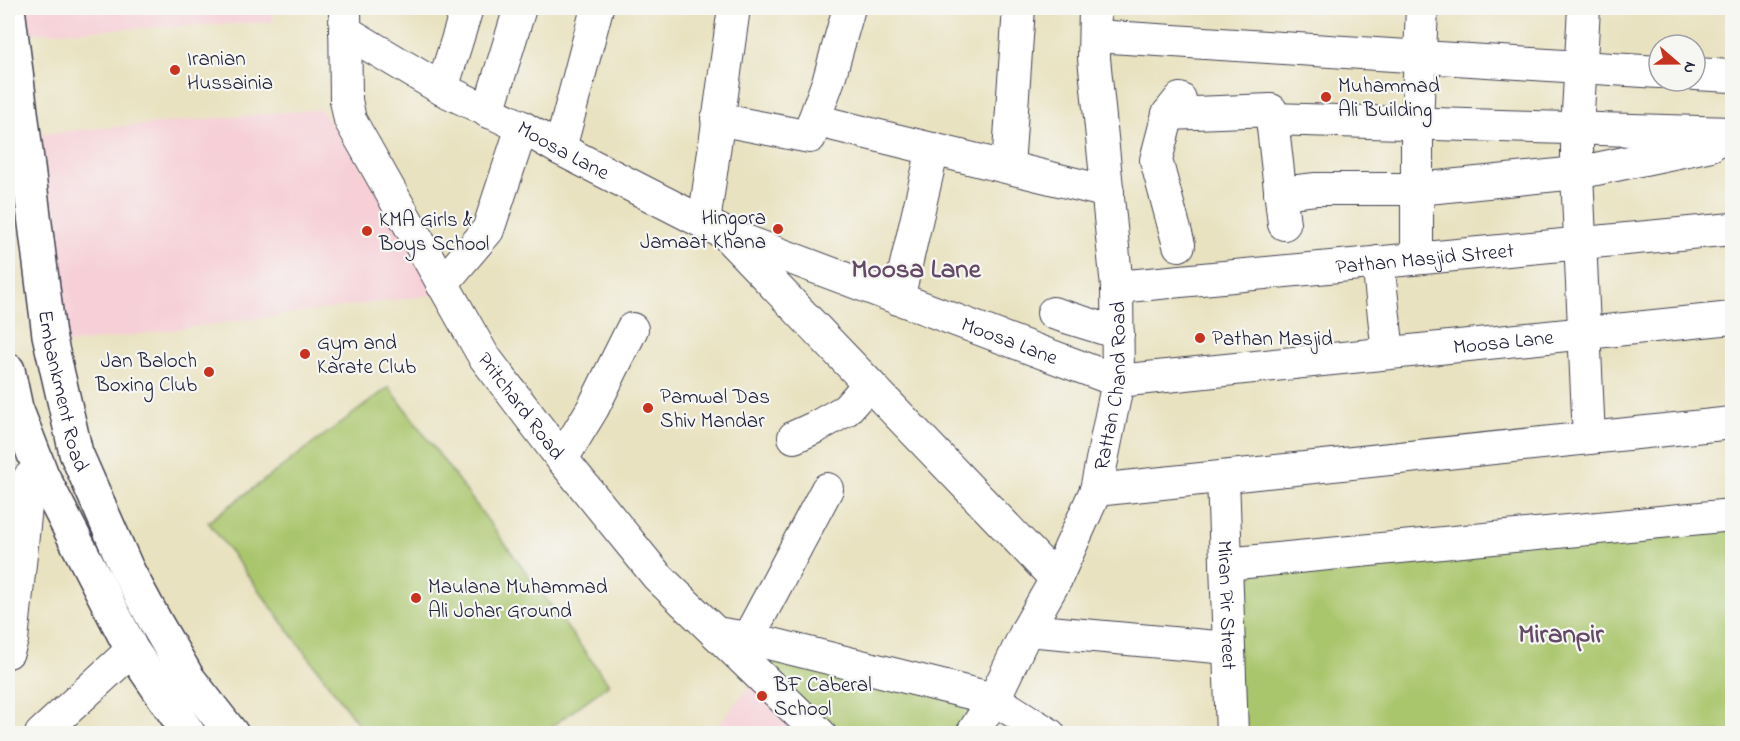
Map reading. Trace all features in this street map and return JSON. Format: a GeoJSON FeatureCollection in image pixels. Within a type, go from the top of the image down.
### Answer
{"type":"FeatureCollection","features":[{"type":"Feature","properties":{"kind":"main road","name":"Embankment Road"},"geometry":{"type":"LineString","coordinates":[[8,8],[49,335],[76,453],[127,569],[156,623],[188,678],[232,734]]}},
{"type":"Feature","properties":{"kind":"main road","name":"Embankment Road"},"geometry":{"type":"LineString","coordinates":[[8,370],[26,478],[132,650],[189,734]]}},
{"type":"Feature","properties":{"kind":"street"},"geometry":{"type":"LineString","coordinates":[[442,89],[466,8]]}},
{"type":"Feature","properties":{"kind":"street"},"geometry":{"type":"LineString","coordinates":[[488,112],[520,8]]}},
{"type":"Feature","properties":{"kind":"street"},"geometry":{"type":"LineString","coordinates":[[560,149],[597,8]]}},
{"type":"Feature","properties":{"kind":"street"},"geometry":{"type":"LineString","coordinates":[[734,8],[717,119],[714,228],[869,384],[1056,579]]}},
{"type":"Feature","properties":{"kind":"street"},"geometry":{"type":"LineString","coordinates":[[717,119],[810,136],[849,8]]}},
{"type":"Feature","properties":{"kind":"street"},"geometry":{"type":"LineString","coordinates":[[1008,167],[1019,8]]}},
{"type":"Feature","properties":{"kind":"street"},"geometry":{"type":"LineString","coordinates":[[1418,258],[1417,123],[1422,8]]}},
{"type":"Feature","properties":{"kind":"street"},"geometry":{"type":"LineString","coordinates":[[1584,8],[1577,129],[1577,173],[1589,438]]}},
{"type":"Feature","properties":{"kind":"street","name":"Moosa Lane"},"geometry":{"type":"LineString","coordinates":[[345,19],[442,89],[522,127],[714,228],[1118,381],[1732,318]]}},
{"type":"Feature","properties":{"kind":"street","name":"Pritchard Road"},"geometry":{"type":"LineString","coordinates":[[345,19],[346,100],[350,120],[483,355],[562,459],[657,576],[820,734]]}},
{"type":"Feature","properties":{"kind":"street"},"geometry":{"type":"LineString","coordinates":[[1095,22],[1419,57],[1647,71]]}},
{"type":"Feature","properties":{"kind":"street","name":"Rattan Chand Road"},"geometry":{"type":"LineString","coordinates":[[972,734],[994,699],[1027,630],[1056,579],[1096,490],[1118,381],[1117,287],[1094,58],[1095,22]]}},
{"type":"Feature","properties":{"kind":"street"},"geometry":{"type":"LineString","coordinates":[[1707,75],[1732,76]]}},
{"type":"Feature","properties":{"kind":"street"},"geometry":{"type":"LineString","coordinates":[[1179,245],[1156,160],[1174,107],[1271,110],[1284,224]]}},
{"type":"Feature","properties":{"kind":"street"},"geometry":{"type":"LineString","coordinates":[[1272,119],[1732,133]]}},
{"type":"Feature","properties":{"kind":"street"},"geometry":{"type":"LineString","coordinates":[[814,120],[1108,192]]}},
{"type":"Feature","properties":{"kind":"street"},"geometry":{"type":"LineString","coordinates":[[442,284],[488,230],[522,127]]}},
{"type":"Feature","properties":{"kind":"street"},"geometry":{"type":"LineString","coordinates":[[1280,193],[1316,189],[1418,189],[1577,173],[1732,140]]}},
{"type":"Feature","properties":{"kind":"street"},"geometry":{"type":"LineString","coordinates":[[898,298],[933,149]]}},
{"type":"Feature","properties":{"kind":"street"},"geometry":{"type":"LineString","coordinates":[[1104,161],[1156,160]]}},
{"type":"Feature","properties":{"kind":"street","name":"Pathan Masjid Street"},"geometry":{"type":"LineString","coordinates":[[1117,287],[1732,228]]}},
{"type":"Feature","properties":{"kind":"street"},"geometry":{"type":"LineString","coordinates":[[1378,262],[1388,353]]}},
{"type":"Feature","properties":{"kind":"street"},"geometry":{"type":"LineString","coordinates":[[1053,313],[1118,333]]}},
{"type":"Feature","properties":{"kind":"street"},"geometry":{"type":"LineString","coordinates":[[562,459],[592,408],[632,329]]}},
{"type":"Feature","properties":{"kind":"street"},"geometry":{"type":"LineString","coordinates":[[794,437],[846,410],[869,384]]}},
{"type":"Feature","properties":{"kind":"street"},"geometry":{"type":"LineString","coordinates":[[1096,490],[1732,423]]}},
{"type":"Feature","properties":{"kind":"street","name":"Miran Pir Street"},"geometry":{"type":"LineString","coordinates":[[1223,477],[1232,734]]}},
{"type":"Feature","properties":{"kind":"street"},"geometry":{"type":"LineString","coordinates":[[8,652],[12,640],[26,478]]}},
{"type":"Feature","properties":{"kind":"street"},"geometry":{"type":"LineString","coordinates":[[748,638],[827,489]]}},
{"type":"Feature","properties":{"kind":"street"},"geometry":{"type":"LineString","coordinates":[[1226,564],[1732,515]]}},
{"type":"Feature","properties":{"kind":"street"},"geometry":{"type":"LineString","coordinates":[[1027,630],[1228,648]]}},
{"type":"Feature","properties":{"kind":"street"},"geometry":{"type":"LineString","coordinates":[[716,633],[748,638],[994,699],[1049,734]]}},
{"type":"Feature","properties":{"kind":"street"},"geometry":{"type":"LineString","coordinates":[[41,734],[132,650]]}},
{"type":"Feature","properties":{"kind":"shaded area"},"geometry":{"type":"Polygon","coordinates":[[[8,8],[272,8],[273,22],[11,34],[8,8]]]}},
{"type":"Feature","properties":{"kind":"shaded area"},"geometry":{"type":"Polygon","coordinates":[[[321,109],[447,293],[51,346],[24,135],[321,109]]]}},
{"type":"Feature","properties":{"kind":"shaded area","name":"BF Caberal School"},"geometry":{"type":"Polygon","coordinates":[[[759,675],[820,734],[711,734],[759,675]]]}},
{"type":"Feature","properties":{"kind":"green space"},"geometry":{"type":"Polygon","coordinates":[[[389,387],[609,684],[543,733],[365,733],[208,522],[389,387]]]}},
{"type":"Feature","properties":{"kind":"green space"},"geometry":{"type":"Polygon","coordinates":[[[1732,522],[1732,733],[1232,733],[1226,564],[1732,522]]]}},
{"type":"Feature","properties":{"kind":"green space"},"geometry":{"type":"Polygon","coordinates":[[[716,633],[972,706],[959,733],[820,733],[716,633]]]}},
{"type":"Feature","properties":{"kind":"place","name":"Iranian Hussainia"},"geometry":{"type":"Point","coordinates":[175,70]}},
{"type":"Feature","properties":{"kind":"place","name":"Muhammad Ali Building"},"geometry":{"type":"Point","coordinates":[1326,97]}},
{"type":"Feature","properties":{"kind":"place","name":"Hingora Jamaat Khana"},"geometry":{"type":"Point","coordinates":[778,229]}},
{"type":"Feature","properties":{"kind":"place","name":"KMA Girls & Boys School"},"geometry":{"type":"Point","coordinates":[367,231]}},
{"type":"Feature","properties":{"kind":"place","name":"Pathan Masjid"},"geometry":{"type":"Point","coordinates":[1200,338]}},
{"type":"Feature","properties":{"kind":"place","name":"Gym and Karate Club"},"geometry":{"type":"Point","coordinates":[305,354]}},
{"type":"Feature","properties":{"kind":"place","name":"Jan Baloch Boxing Club"},"geometry":{"type":"Point","coordinates":[209,372]}},
{"type":"Feature","properties":{"kind":"place","name":"Pamwal Das Shiv Mandar"},"geometry":{"type":"Point","coordinates":[648,408]}},
{"type":"Feature","properties":{"kind":"place","name":"Maulana Muhammad Ali Johar Ground"},"geometry":{"type":"Point","coordinates":[416,598]}},
{"type":"Feature","properties":{"kind":"place","name":"BF Caberal School"},"geometry":{"type":"Point","coordinates":[762,696]}},
{"type":"Feature","properties":{"kind":"district","name":"Moosa Lane"},"geometry":{"type":"Point","coordinates":[916,268]}},
{"type":"Feature","properties":{"kind":"district","name":"Miranpir"},"geometry":{"type":"Point","coordinates":[1561,633]}}]}
